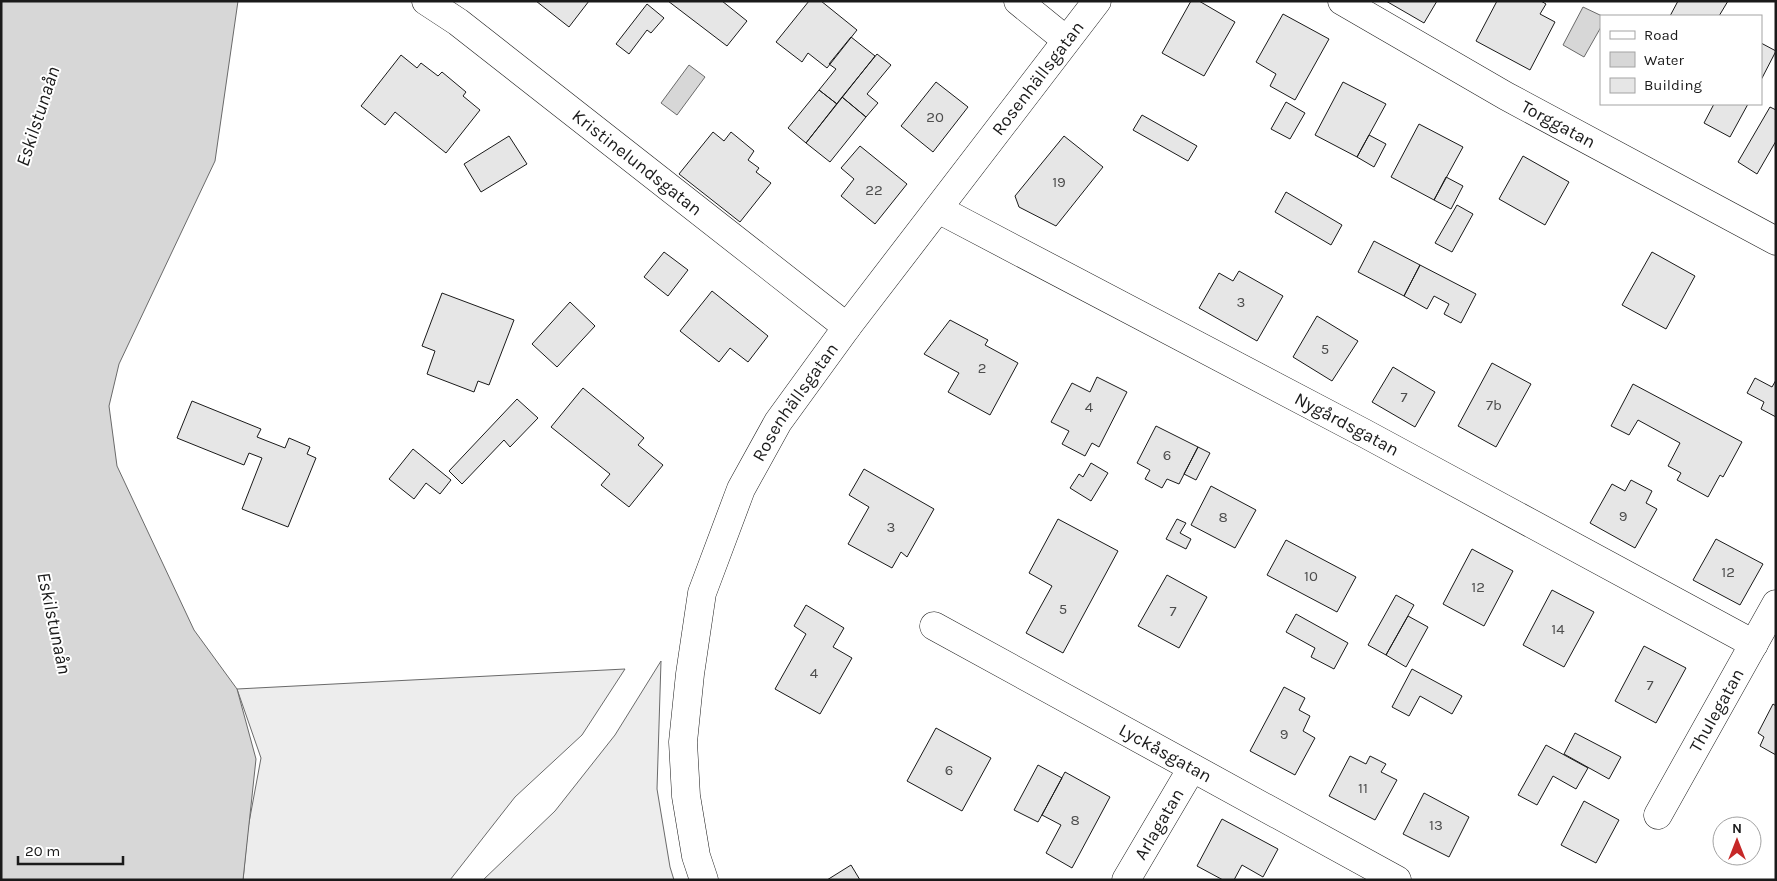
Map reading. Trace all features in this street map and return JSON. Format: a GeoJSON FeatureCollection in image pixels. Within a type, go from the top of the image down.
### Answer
{"type":"FeatureCollection","features":[{"type":"Feature","properties":{"kind":"street","name":"Kristinelundsgatan"},"geometry":{"type":"LineString","coordinates":[[426,1],[458,22],[846,327]]}},
{"type":"Feature","properties":{"kind":"street"},"geometry":{"type":"LineString","coordinates":[[1018,1],[1066,40]]}},
{"type":"Feature","properties":{"kind":"street","name":"Rosenhällsgatan"},"geometry":{"type":"LineString","coordinates":[[704,880],[696,856],[686,796],[683,742],[690,674],[702,593],[741,489],[778,422],[846,327],[1097,1]]}},
{"type":"Feature","properties":{"kind":"street","name":"Torggatan"},"geometry":{"type":"LineString","coordinates":[[1342,1],[1506,96],[1776,241]]}},
{"type":"Feature","properties":{"kind":"street","name":"Nygårdsgatan"},"geometry":{"type":"LineString","coordinates":[[938,209],[1364,433],[1754,644]]}},
{"type":"Feature","properties":{"kind":"street","name":"Thulegatan"},"geometry":{"type":"LineString","coordinates":[[1658,815],[1776,604]]}},
{"type":"Feature","properties":{"kind":"street","name":"Lyckåsgatan"},"geometry":{"type":"LineString","coordinates":[[934,626],[1397,880]]}},
{"type":"Feature","properties":{"kind":"street","name":"Arlagatan"},"geometry":{"type":"LineString","coordinates":[[1126,880],[1192,768]]}},
{"type":"Feature","properties":{"kind":"shaded area"},"geometry":{"type":"Polygon","coordinates":[[[661,661],[657,789],[670,867],[674,880],[483,880],[555,811],[615,735],[661,661]]]}},
{"type":"Feature","properties":{"kind":"shaded area"},"geometry":{"type":"Polygon","coordinates":[[[625,669],[582,735],[515,797],[450,880],[243,880],[248,828],[261,758],[237,689],[625,669]]]}},
{"type":"Feature","properties":{"kind":"water","name":"Eskilstunaån"},"geometry":{"type":"Polygon","coordinates":[[[1,1],[238,1],[215,161],[119,364],[109,406],[117,466],[194,630],[237,689],[256,759],[243,880],[1,880],[1,1]]]}},
{"type":"Feature","properties":{"kind":"water"},"geometry":{"type":"Polygon","coordinates":[[[1583,7],[1600,15],[1600,29],[1584,57],[1563,45],[1583,7]]]}},
{"type":"Feature","properties":{"kind":"water"},"geometry":{"type":"Polygon","coordinates":[[[689,65],[705,77],[677,115],[661,103],[689,65]]]}},
{"type":"Feature","properties":{"kind":"building"},"geometry":{"type":"Polygon","coordinates":[[[536,1],[589,1],[569,27],[536,1]]]}},
{"type":"Feature","properties":{"kind":"building"},"geometry":{"type":"Polygon","coordinates":[[[668,1],[722,1],[747,21],[727,46],[668,1]]]}},
{"type":"Feature","properties":{"kind":"building"},"geometry":{"type":"Polygon","coordinates":[[[809,1],[821,1],[857,30],[827,68],[808,53],[802,62],[776,42],[809,1]]]}},
{"type":"Feature","properties":{"kind":"building"},"geometry":{"type":"Polygon","coordinates":[[[1191,1],[1199,1],[1235,22],[1204,76],[1162,53],[1191,1]]]}},
{"type":"Feature","properties":{"kind":"building"},"geometry":{"type":"Polygon","coordinates":[[[1386,1],[1437,1],[1424,23],[1386,1]]]}},
{"type":"Feature","properties":{"kind":"building"},"geometry":{"type":"Polygon","coordinates":[[[1497,1],[1541,1],[1546,4],[1540,14],[1555,22],[1530,70],[1476,41],[1497,1]]]}},
{"type":"Feature","properties":{"kind":"building"},"geometry":{"type":"Polygon","coordinates":[[[1678,1],[1728,1],[1720,15],[1671,15],[1678,1]]]}},
{"type":"Feature","properties":{"kind":"building"},"geometry":{"type":"Polygon","coordinates":[[[647,4],[664,18],[651,33],[647,30],[629,54],[616,44],[647,4]]]}},
{"type":"Feature","properties":{"kind":"building"},"geometry":{"type":"Polygon","coordinates":[[[1283,14],[1329,39],[1295,100],[1270,86],[1276,74],[1256,62],[1283,14]]]}},
{"type":"Feature","properties":{"kind":"building"},"geometry":{"type":"Polygon","coordinates":[[[851,37],[875,56],[837,104],[819,90],[836,69],[829,64],[851,37]]]}},
{"type":"Feature","properties":{"kind":"building"},"geometry":{"type":"Polygon","coordinates":[[[1762,44],[1776,51],[1762,78],[1762,44]]]}},
{"type":"Feature","properties":{"kind":"building"},"geometry":{"type":"Polygon","coordinates":[[[877,54],[891,65],[867,94],[878,103],[866,117],[842,97],[877,54]]]}},
{"type":"Feature","properties":{"kind":"building"},"geometry":{"type":"Polygon","coordinates":[[[401,55],[417,68],[421,63],[438,76],[442,72],[466,92],[463,96],[480,110],[446,153],[395,112],[385,125],[361,106],[401,55]]]}},
{"type":"Feature","properties":{"kind":"building"},"geometry":{"type":"Polygon","coordinates":[[[936,82],[968,107],[933,152],[901,126],[936,82]]]}},
{"type":"Feature","properties":{"kind":"building"},"geometry":{"type":"Polygon","coordinates":[[[1343,82],[1386,104],[1357,157],[1315,135],[1343,82]]]}},
{"type":"Feature","properties":{"kind":"building"},"geometry":{"type":"Polygon","coordinates":[[[819,90],[837,104],[806,143],[788,128],[819,90]]]}},
{"type":"Feature","properties":{"kind":"building"},"geometry":{"type":"Polygon","coordinates":[[[842,97],[866,117],[830,162],[806,143],[842,97]]]}},
{"type":"Feature","properties":{"kind":"building"},"geometry":{"type":"Polygon","coordinates":[[[1286,102],[1305,113],[1290,139],[1271,129],[1286,102]]]}},
{"type":"Feature","properties":{"kind":"building"},"geometry":{"type":"Polygon","coordinates":[[[1713,105],[1747,105],[1730,137],[1704,123],[1713,105]]]}},
{"type":"Feature","properties":{"kind":"building"},"geometry":{"type":"Polygon","coordinates":[[[1770,107],[1776,110],[1776,141],[1757,174],[1738,162],[1770,107]]]}},
{"type":"Feature","properties":{"kind":"building"},"geometry":{"type":"Polygon","coordinates":[[[1142,115],[1197,146],[1188,161],[1133,130],[1142,115]]]}},
{"type":"Feature","properties":{"kind":"building"},"geometry":{"type":"Polygon","coordinates":[[[1419,124],[1463,147],[1434,200],[1391,177],[1419,124]]]}},
{"type":"Feature","properties":{"kind":"building"},"geometry":{"type":"Polygon","coordinates":[[[713,132],[724,141],[731,132],[754,151],[748,160],[759,168],[756,172],[771,183],[740,222],[679,174],[713,132]]]}},
{"type":"Feature","properties":{"kind":"building"},"geometry":{"type":"Polygon","coordinates":[[[1369,135],[1386,144],[1374,167],[1357,157],[1369,135]]]}},
{"type":"Feature","properties":{"kind":"building"},"geometry":{"type":"Polygon","coordinates":[[[509,136],[527,164],[481,192],[464,164],[509,136]]]}},
{"type":"Feature","properties":{"kind":"building"},"geometry":{"type":"Polygon","coordinates":[[[1064,136],[1103,167],[1056,226],[1019,207],[1015,196],[1064,136]]]}},
{"type":"Feature","properties":{"kind":"building"},"geometry":{"type":"Polygon","coordinates":[[[860,146],[907,184],[875,224],[841,196],[854,179],[841,168],[860,146]]]}},
{"type":"Feature","properties":{"kind":"building"},"geometry":{"type":"Polygon","coordinates":[[[1523,156],[1569,182],[1545,225],[1499,199],[1523,156]]]}},
{"type":"Feature","properties":{"kind":"building"},"geometry":{"type":"Polygon","coordinates":[[[1446,177],[1463,186],[1451,209],[1434,200],[1446,177]]]}},
{"type":"Feature","properties":{"kind":"building"},"geometry":{"type":"Polygon","coordinates":[[[1286,192],[1342,225],[1331,245],[1275,212],[1286,192]]]}},
{"type":"Feature","properties":{"kind":"building"},"geometry":{"type":"Polygon","coordinates":[[[1457,205],[1473,214],[1452,252],[1435,243],[1457,205]]]}},
{"type":"Feature","properties":{"kind":"building"},"geometry":{"type":"Polygon","coordinates":[[[1374,241],[1420,265],[1404,296],[1358,272],[1374,241]]]}},
{"type":"Feature","properties":{"kind":"building"},"geometry":{"type":"Polygon","coordinates":[[[664,252],[688,270],[668,296],[644,277],[664,252]]]}},
{"type":"Feature","properties":{"kind":"building"},"geometry":{"type":"Polygon","coordinates":[[[1652,252],[1695,276],[1666,329],[1622,305],[1652,252]]]}},
{"type":"Feature","properties":{"kind":"building"},"geometry":{"type":"Polygon","coordinates":[[[1420,265],[1476,294],[1461,323],[1444,314],[1449,304],[1434,296],[1427,309],[1404,296],[1420,265]]]}},
{"type":"Feature","properties":{"kind":"building"},"geometry":{"type":"Polygon","coordinates":[[[1239,271],[1283,296],[1257,341],[1199,308],[1219,273],[1233,281],[1239,271]]]}},
{"type":"Feature","properties":{"kind":"building"},"geometry":{"type":"Polygon","coordinates":[[[712,291],[768,336],[748,362],[730,348],[719,362],[680,331],[712,291]]]}},
{"type":"Feature","properties":{"kind":"building"},"geometry":{"type":"Polygon","coordinates":[[[442,293],[514,320],[489,385],[478,381],[474,392],[427,374],[435,351],[422,346],[442,293]]]}},
{"type":"Feature","properties":{"kind":"building"},"geometry":{"type":"Polygon","coordinates":[[[570,302],[595,326],[557,367],[532,344],[570,302]]]}},
{"type":"Feature","properties":{"kind":"building"},"geometry":{"type":"Polygon","coordinates":[[[1317,316],[1358,341],[1332,381],[1293,357],[1317,316]]]}},
{"type":"Feature","properties":{"kind":"building"},"geometry":{"type":"Polygon","coordinates":[[[950,320],[988,340],[985,345],[1018,363],[990,415],[948,392],[959,373],[924,354],[950,320]]]}},
{"type":"Feature","properties":{"kind":"building"},"geometry":{"type":"Polygon","coordinates":[[[1492,363],[1531,384],[1496,447],[1458,426],[1492,363]]]}},
{"type":"Feature","properties":{"kind":"building"},"geometry":{"type":"Polygon","coordinates":[[[1393,367],[1435,392],[1415,427],[1372,402],[1393,367]]]}},
{"type":"Feature","properties":{"kind":"building"},"geometry":{"type":"Polygon","coordinates":[[[1097,377],[1127,392],[1099,447],[1092,443],[1085,456],[1062,444],[1069,431],[1051,422],[1072,383],[1090,392],[1097,377]]]}},
{"type":"Feature","properties":{"kind":"building"},"geometry":{"type":"Polygon","coordinates":[[[1755,378],[1772,387],[1776,380],[1776,417],[1761,409],[1764,402],[1747,393],[1755,378]]]}},
{"type":"Feature","properties":{"kind":"building"},"geometry":{"type":"Polygon","coordinates":[[[1633,384],[1742,442],[1723,477],[1720,475],[1708,497],[1677,480],[1681,473],[1668,466],[1680,443],[1638,420],[1629,435],[1611,426],[1633,384]]]}},
{"type":"Feature","properties":{"kind":"building"},"geometry":{"type":"Polygon","coordinates":[[[583,388],[644,438],[638,445],[663,465],[629,507],[601,485],[610,474],[551,427],[583,388]]]}},
{"type":"Feature","properties":{"kind":"building"},"geometry":{"type":"Polygon","coordinates":[[[517,399],[538,418],[510,447],[504,440],[462,484],[449,471],[517,399]]]}},
{"type":"Feature","properties":{"kind":"building"},"geometry":{"type":"Polygon","coordinates":[[[192,401],[261,429],[257,437],[285,448],[289,438],[310,447],[307,454],[316,458],[288,527],[242,509],[262,458],[249,453],[244,465],[177,438],[192,401]]]}},
{"type":"Feature","properties":{"kind":"building"},"geometry":{"type":"Polygon","coordinates":[[[1156,426],[1198,447],[1179,484],[1167,479],[1162,488],[1145,479],[1150,470],[1137,463],[1156,426]]]}},
{"type":"Feature","properties":{"kind":"building"},"geometry":{"type":"Polygon","coordinates":[[[1198,447],[1210,453],[1196,480],[1184,474],[1198,447]]]}},
{"type":"Feature","properties":{"kind":"building"},"geometry":{"type":"Polygon","coordinates":[[[413,449],[451,480],[440,494],[426,483],[414,499],[389,479],[413,449]]]}},
{"type":"Feature","properties":{"kind":"building"},"geometry":{"type":"Polygon","coordinates":[[[1091,463],[1108,473],[1091,501],[1070,488],[1079,474],[1083,477],[1091,463]]]}},
{"type":"Feature","properties":{"kind":"building"},"geometry":{"type":"Polygon","coordinates":[[[864,469],[934,509],[907,557],[901,552],[892,568],[848,544],[869,507],[849,495],[864,469]]]}},
{"type":"Feature","properties":{"kind":"building"},"geometry":{"type":"Polygon","coordinates":[[[1631,480],[1652,491],[1646,503],[1657,509],[1635,548],[1590,523],[1612,484],[1625,491],[1631,480]]]}},
{"type":"Feature","properties":{"kind":"building"},"geometry":{"type":"Polygon","coordinates":[[[1211,486],[1256,510],[1235,548],[1191,525],[1211,486]]]}},
{"type":"Feature","properties":{"kind":"building"},"geometry":{"type":"Polygon","coordinates":[[[1058,519],[1118,551],[1063,653],[1026,633],[1052,586],[1029,573],[1058,519]]]}},
{"type":"Feature","properties":{"kind":"building"},"geometry":{"type":"Polygon","coordinates":[[[1177,519],[1186,523],[1180,533],[1191,539],[1186,549],[1166,539],[1177,519]]]}},
{"type":"Feature","properties":{"kind":"building"},"geometry":{"type":"Polygon","coordinates":[[[1716,539],[1763,564],[1740,605],[1693,580],[1716,539]]]}},
{"type":"Feature","properties":{"kind":"building"},"geometry":{"type":"Polygon","coordinates":[[[1286,540],[1356,577],[1337,612],[1267,575],[1286,540]]]}},
{"type":"Feature","properties":{"kind":"building"},"geometry":{"type":"Polygon","coordinates":[[[1472,549],[1513,571],[1484,626],[1443,604],[1472,549]]]}},
{"type":"Feature","properties":{"kind":"building"},"geometry":{"type":"Polygon","coordinates":[[[1167,575],[1207,597],[1179,648],[1138,626],[1167,575]]]}},
{"type":"Feature","properties":{"kind":"building"},"geometry":{"type":"Polygon","coordinates":[[[1552,590],[1594,612],[1564,667],[1523,645],[1552,590]]]}},
{"type":"Feature","properties":{"kind":"building"},"geometry":{"type":"Polygon","coordinates":[[[1396,595],[1414,605],[1386,655],[1368,645],[1396,595]]]}},
{"type":"Feature","properties":{"kind":"building"},"geometry":{"type":"Polygon","coordinates":[[[806,605],[844,628],[833,647],[852,658],[820,714],[775,689],[806,634],[794,626],[806,605]]]}},
{"type":"Feature","properties":{"kind":"building"},"geometry":{"type":"Polygon","coordinates":[[[1296,614],[1348,643],[1334,669],[1311,657],[1315,648],[1286,632],[1296,614]]]}},
{"type":"Feature","properties":{"kind":"building"},"geometry":{"type":"Polygon","coordinates":[[[1408,616],[1428,627],[1406,667],[1386,655],[1408,616]]]}},
{"type":"Feature","properties":{"kind":"building"},"geometry":{"type":"Polygon","coordinates":[[[1644,646],[1686,668],[1656,723],[1615,701],[1644,646]]]}},
{"type":"Feature","properties":{"kind":"building"},"geometry":{"type":"Polygon","coordinates":[[[1412,669],[1462,696],[1452,714],[1420,696],[1409,716],[1392,707],[1412,669]]]}},
{"type":"Feature","properties":{"kind":"building"},"geometry":{"type":"Polygon","coordinates":[[[1284,687],[1305,698],[1299,710],[1310,716],[1303,731],[1315,738],[1295,775],[1250,751],[1284,687]]]}},
{"type":"Feature","properties":{"kind":"building"},"geometry":{"type":"Polygon","coordinates":[[[1773,704],[1776,706],[1776,755],[1760,746],[1764,737],[1758,733],[1773,704]]]}},
{"type":"Feature","properties":{"kind":"building"},"geometry":{"type":"Polygon","coordinates":[[[936,728],[991,758],[962,811],[907,781],[936,728]]]}},
{"type":"Feature","properties":{"kind":"building"},"geometry":{"type":"Polygon","coordinates":[[[1575,733],[1621,757],[1609,779],[1564,754],[1575,733]]]}},
{"type":"Feature","properties":{"kind":"building"},"geometry":{"type":"Polygon","coordinates":[[[1546,745],[1588,768],[1576,789],[1553,776],[1537,805],[1518,795],[1546,745]]]}},
{"type":"Feature","properties":{"kind":"building"},"geometry":{"type":"Polygon","coordinates":[[[1350,756],[1366,764],[1370,756],[1386,764],[1381,772],[1397,780],[1375,820],[1329,796],[1350,756]]]}},
{"type":"Feature","properties":{"kind":"building"},"geometry":{"type":"Polygon","coordinates":[[[1038,765],[1062,778],[1038,822],[1014,810],[1038,765]]]}},
{"type":"Feature","properties":{"kind":"building"},"geometry":{"type":"Polygon","coordinates":[[[1065,772],[1110,797],[1072,868],[1046,853],[1061,825],[1042,815],[1065,772]]]}},
{"type":"Feature","properties":{"kind":"building"},"geometry":{"type":"Polygon","coordinates":[[[1424,793],[1469,817],[1449,857],[1403,834],[1424,793]]]}},
{"type":"Feature","properties":{"kind":"building"},"geometry":{"type":"Polygon","coordinates":[[[1584,801],[1619,820],[1596,863],[1561,845],[1584,801]]]}},
{"type":"Feature","properties":{"kind":"building"},"geometry":{"type":"Polygon","coordinates":[[[1222,819],[1278,849],[1263,877],[1242,865],[1234,880],[1223,880],[1197,866],[1222,819]]]}},
{"type":"Feature","properties":{"kind":"building"},"geometry":{"type":"Polygon","coordinates":[[[851,865],[860,880],[827,880],[851,865]]]}}]}
